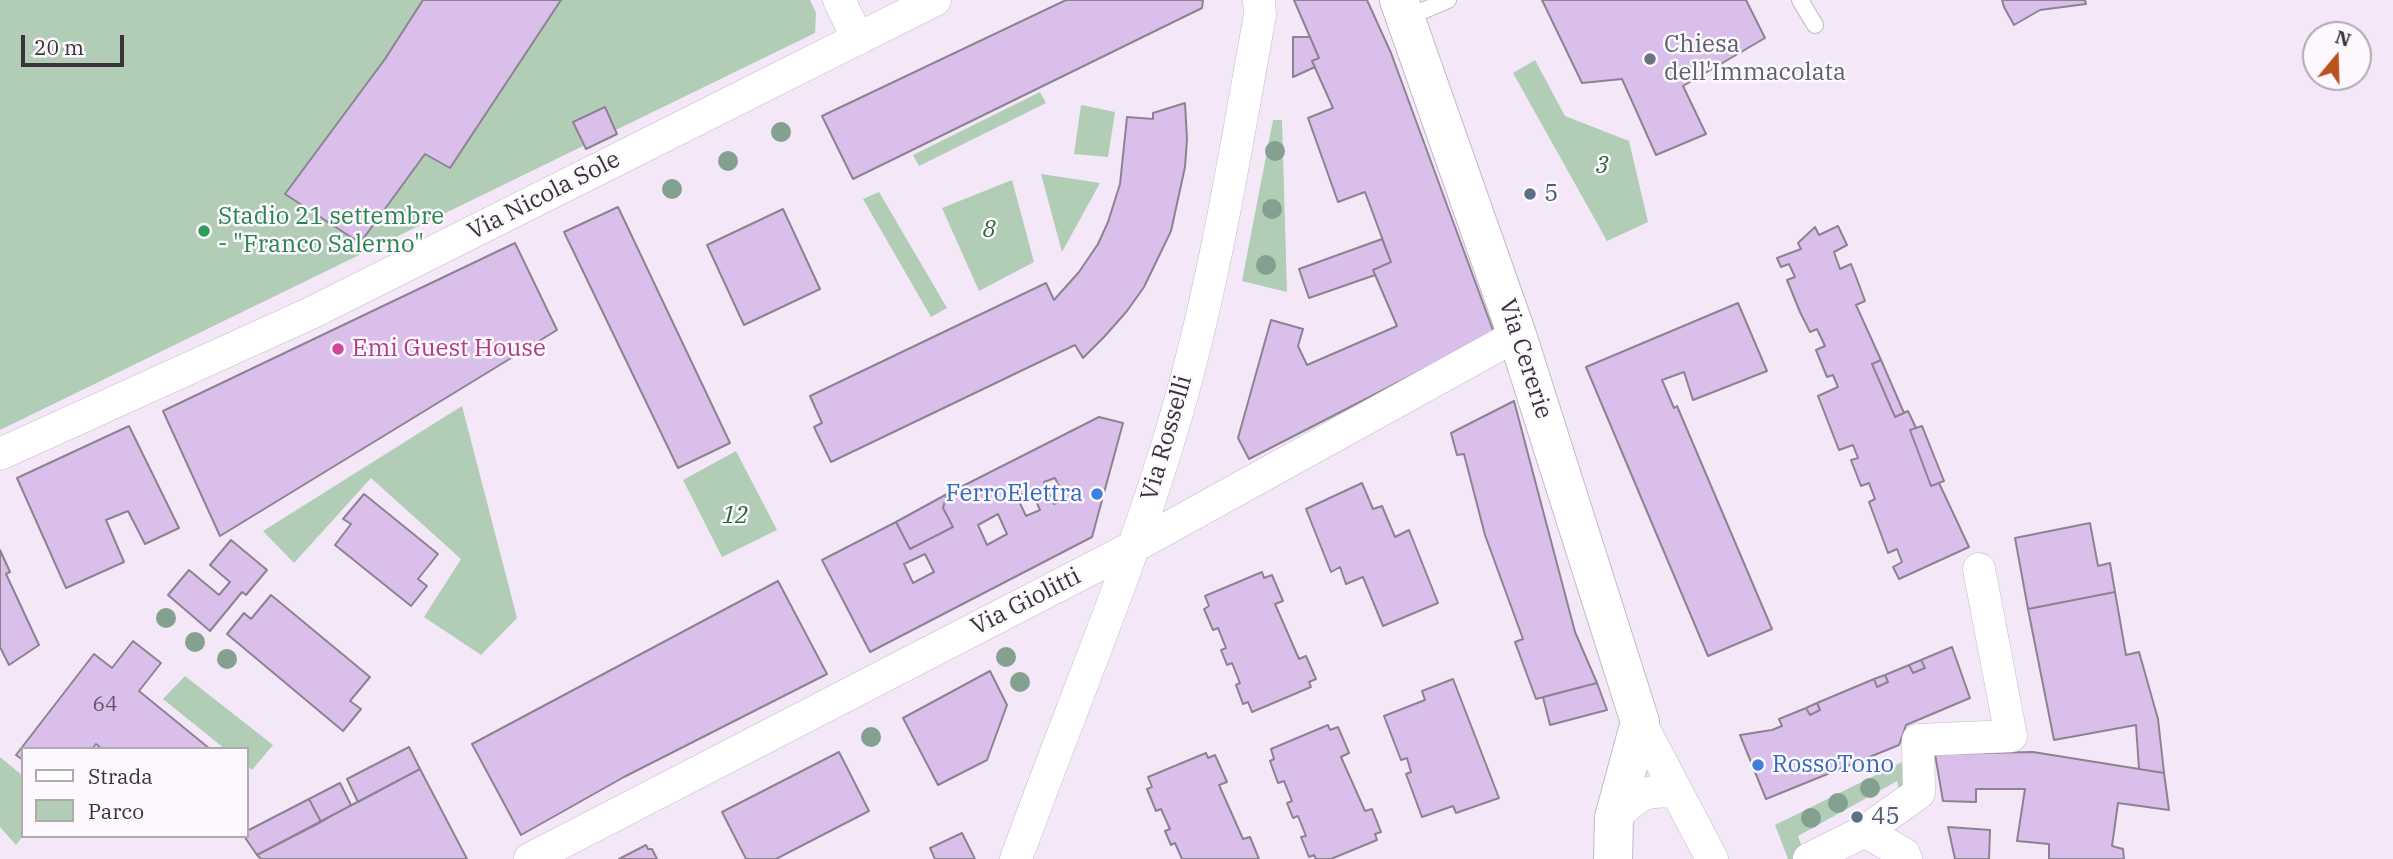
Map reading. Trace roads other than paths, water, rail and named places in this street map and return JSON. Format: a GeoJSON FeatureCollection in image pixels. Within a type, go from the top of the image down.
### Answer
{"type":"FeatureCollection","features":[{"type":"Feature","properties":{"kind":"street"},"geometry":{"type":"LineString","coordinates":[[839,0],[858,39]]}},
{"type":"Feature","properties":{"kind":"street","name":"Via Nicola Sole"},"geometry":{"type":"LineString","coordinates":[[0,454],[311,313],[935,0]]}},
{"type":"Feature","properties":{"kind":"street","name":"Via Rosselli"},"geometry":{"type":"LineString","coordinates":[[1016,859],[1135,546],[1178,408],[1208,290],[1260,15],[1259,0]]}},
{"type":"Feature","properties":{"kind":"street","name":"Via Cererie"},"geometry":{"type":"LineString","coordinates":[[1403,9],[1517,335],[1640,722]]}},
{"type":"Feature","properties":{"kind":"street","name":"Via Giolitti"},"geometry":{"type":"LineString","coordinates":[[530,859],[1135,546],[1517,335]]}},
{"type":"Feature","properties":{"kind":"street"},"geometry":{"type":"LineString","coordinates":[[1809,859],[1865,831],[1919,793],[1918,740],[2011,736],[1979,569]]}},
{"type":"Feature","properties":{"kind":"street"},"geometry":{"type":"LineString","coordinates":[[1640,722],[1712,859]]}},
{"type":"Feature","properties":{"kind":"street"},"geometry":{"type":"LineString","coordinates":[[1613,859],[1614,818],[1640,722]]}},
{"type":"Feature","properties":{"kind":"street"},"geometry":{"type":"LineString","coordinates":[[1614,818],[1633,800],[1647,792],[1676,792]]}},
{"type":"Feature","properties":{"kind":"street"},"geometry":{"type":"LineString","coordinates":[[1865,831],[1904,853],[1906,859]]}},
{"type":"Feature","properties":{"kind":"lane"},"geometry":{"type":"LineString","coordinates":[[1403,9],[1448,0]]}},
{"type":"Feature","properties":{"kind":"lane"},"geometry":{"type":"LineString","coordinates":[[1800,0],[1815,25]]}},
{"type":"Feature","properties":{"kind":"place","name":"Chiesa dell'Immacolata"},"geometry":{"type":"Point","coordinates":[1650,59]}},
{"type":"Feature","properties":{"kind":"place","name":"5"},"geometry":{"type":"Point","coordinates":[1530,194]}},
{"type":"Feature","properties":{"kind":"place","name":"Stadio 21 settembre - \"Franco Salerno\""},"geometry":{"type":"Point","coordinates":[204,231]}},
{"type":"Feature","properties":{"kind":"place","name":"Emi Guest House"},"geometry":{"type":"Point","coordinates":[338,349]}},
{"type":"Feature","properties":{"kind":"place","name":"FerroElettra"},"geometry":{"type":"Point","coordinates":[1097,494]}},
{"type":"Feature","properties":{"kind":"place","name":"RossoTono"},"geometry":{"type":"Point","coordinates":[1758,765]}},
{"type":"Feature","properties":{"kind":"place","name":"45"},"geometry":{"type":"Point","coordinates":[1857,817]}},
{"type":"Feature","properties":{"kind":"park label","name":"3"},"geometry":{"type":"Point","coordinates":[1602,166]}},
{"type":"Feature","properties":{"kind":"park label","name":"8"},"geometry":{"type":"Point","coordinates":[989,230]}},
{"type":"Feature","properties":{"kind":"park label","name":"12"},"geometry":{"type":"Point","coordinates":[735,516]}}]}
